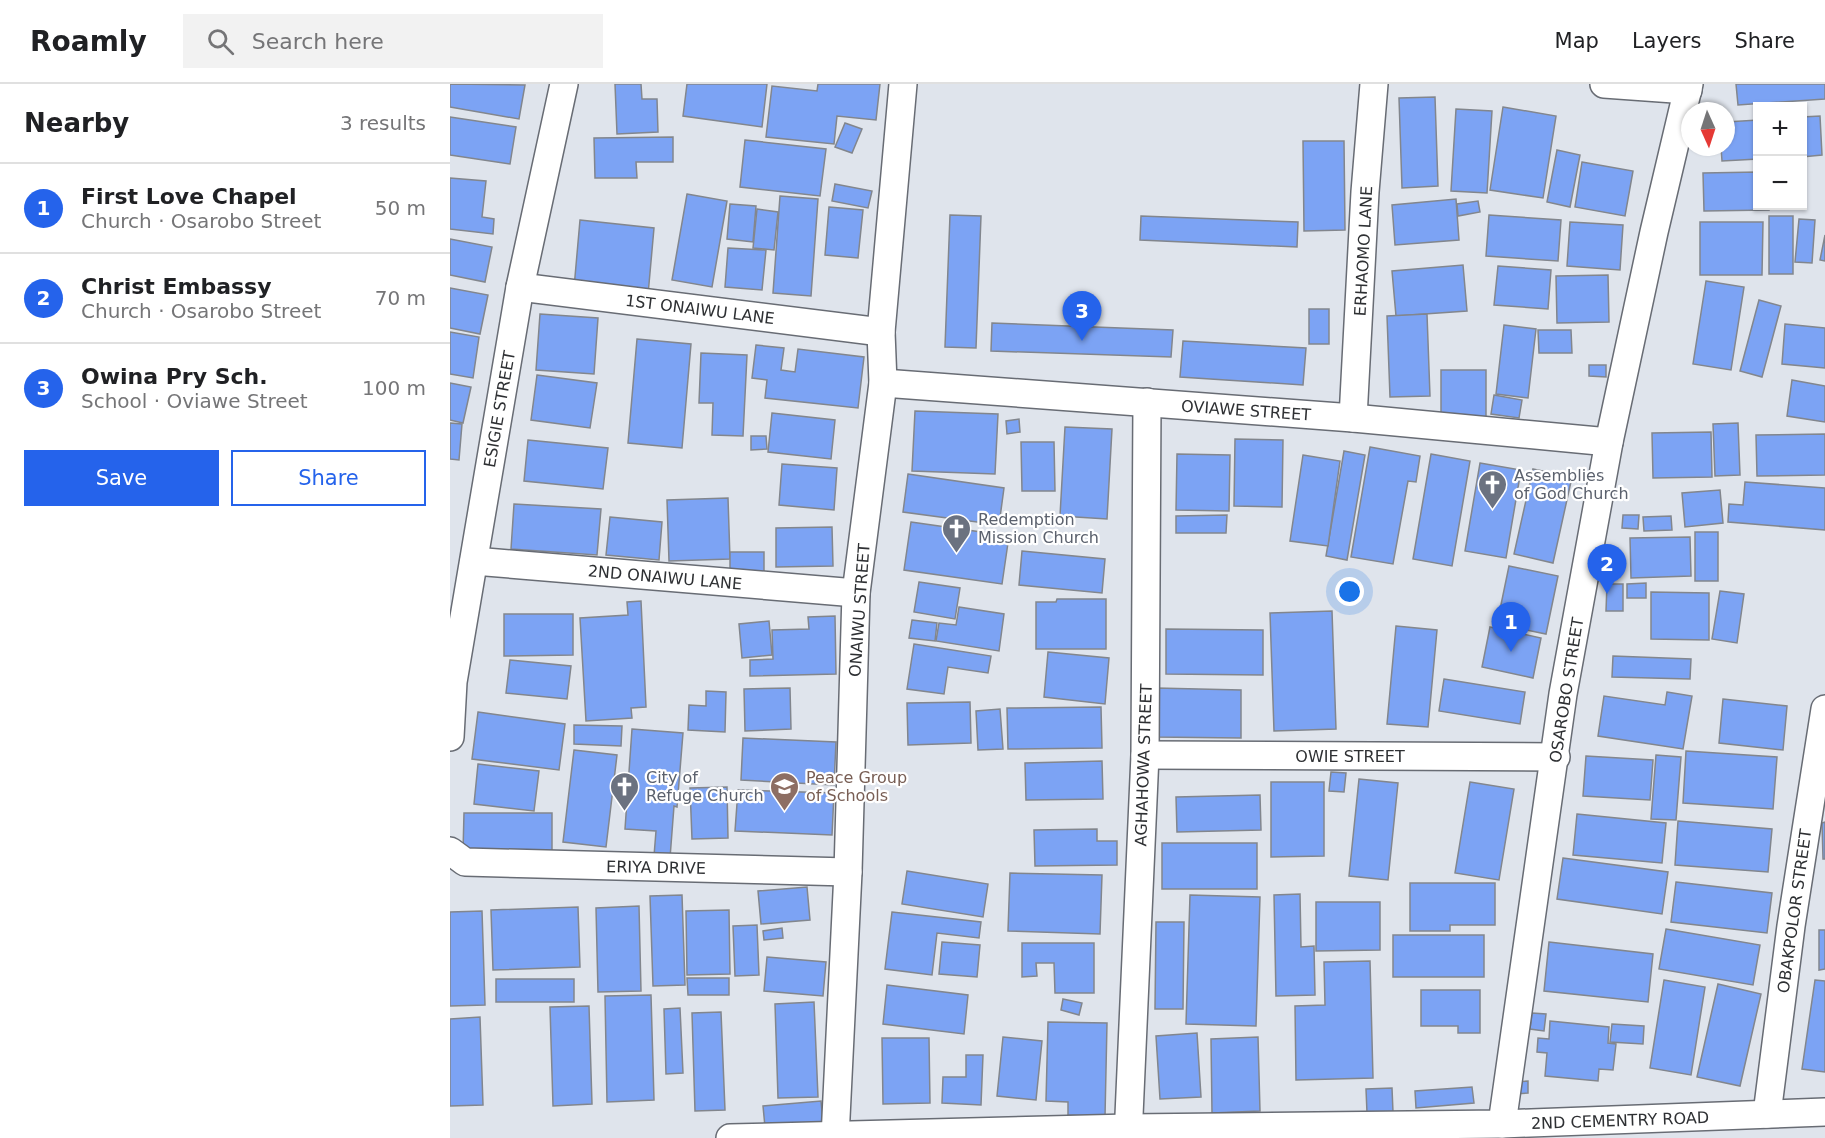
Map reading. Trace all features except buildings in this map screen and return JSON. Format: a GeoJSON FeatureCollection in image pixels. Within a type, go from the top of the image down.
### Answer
{"type":"FeatureCollection","features":[{"type":"Feature","properties":{"kind":"street","name":"ESIGIE STREET"},"geometry":{"type":"LineString","coordinates":[[450,738],[453,682],[520,287],[564,84]]}},
{"type":"Feature","properties":{"kind":"street","name":"ONAIWU STREET"},"geometry":{"type":"LineString","coordinates":[[836,1137],[848,872],[856,593],[883,383],[881,332],[903,84]]}},
{"type":"Feature","properties":{"kind":"street","name":"ERHAOMO LANE"},"geometry":{"type":"LineString","coordinates":[[1353,418],[1365,192],[1374,84]]}},
{"type":"Feature","properties":{"kind":"street"},"geometry":{"type":"LineString","coordinates":[[1604,84],[1688,87]]}},
{"type":"Feature","properties":{"kind":"street","name":"OSAROBO STREET"},"geometry":{"type":"LineString","coordinates":[[1502,1124],[1556,757],[1563,694],[1609,442],[1688,87]]}},
{"type":"Feature","properties":{"kind":"street","name":"1ST ONAIWU LANE"},"geometry":{"type":"LineString","coordinates":[[520,287],[881,332]]}},
{"type":"Feature","properties":{"kind":"street","name":"OVIAWE STREET"},"geometry":{"type":"LineString","coordinates":[[883,383],[1353,418],[1609,442]]}},
{"type":"Feature","properties":{"kind":"street","name":"AGHAHOWA STREET"},"geometry":{"type":"LineString","coordinates":[[1129,1133],[1145,755],[1147,402]]}},
{"type":"Feature","properties":{"kind":"street","name":"2ND ONAIWU LANE"},"geometry":{"type":"LineString","coordinates":[[474,561],[856,593]]}},
{"type":"Feature","properties":{"kind":"street","name":"OBAKPOLOR STREET"},"geometry":{"type":"LineString","coordinates":[[1767,1114],[1791,926],[1825,709]]}},
{"type":"Feature","properties":{"kind":"street","name":"OWIE STREET"},"geometry":{"type":"LineString","coordinates":[[1145,755],[1556,757]]}},
{"type":"Feature","properties":{"kind":"street","name":"ERIYA DRIVE"},"geometry":{"type":"LineString","coordinates":[[457,857],[848,872]]}},
{"type":"Feature","properties":{"kind":"street","name":"2ND CEMENTRY ROAD"},"geometry":{"type":"LineString","coordinates":[[730,1138],[1415,1132],[1502,1124],[1825,1112]]}},
{"type":"Feature","properties":{"kind":"place","name":"Owina Pry Sch."},"geometry":{"type":"Point","coordinates":[1082,341]}},
{"type":"Feature","properties":{"kind":"place","name":"Assemblies of God Church"},"geometry":{"type":"Point","coordinates":[1493,510]}},
{"type":"Feature","properties":{"kind":"place","name":"Redemption Mission Church"},"geometry":{"type":"Point","coordinates":[957,554]}},
{"type":"Feature","properties":{"kind":"place","name":"Christ Embassy"},"geometry":{"type":"Point","coordinates":[1607,594]}},
{"type":"Feature","properties":{"kind":"place","name":"First Love Chapel"},"geometry":{"type":"Point","coordinates":[1511,652]}},
{"type":"Feature","properties":{"kind":"place","name":"City of Refuge Church"},"geometry":{"type":"Point","coordinates":[625,812]}},
{"type":"Feature","properties":{"kind":"place","name":"Peace Group of Schools"},"geometry":{"type":"Point","coordinates":[785,812]}}]}
